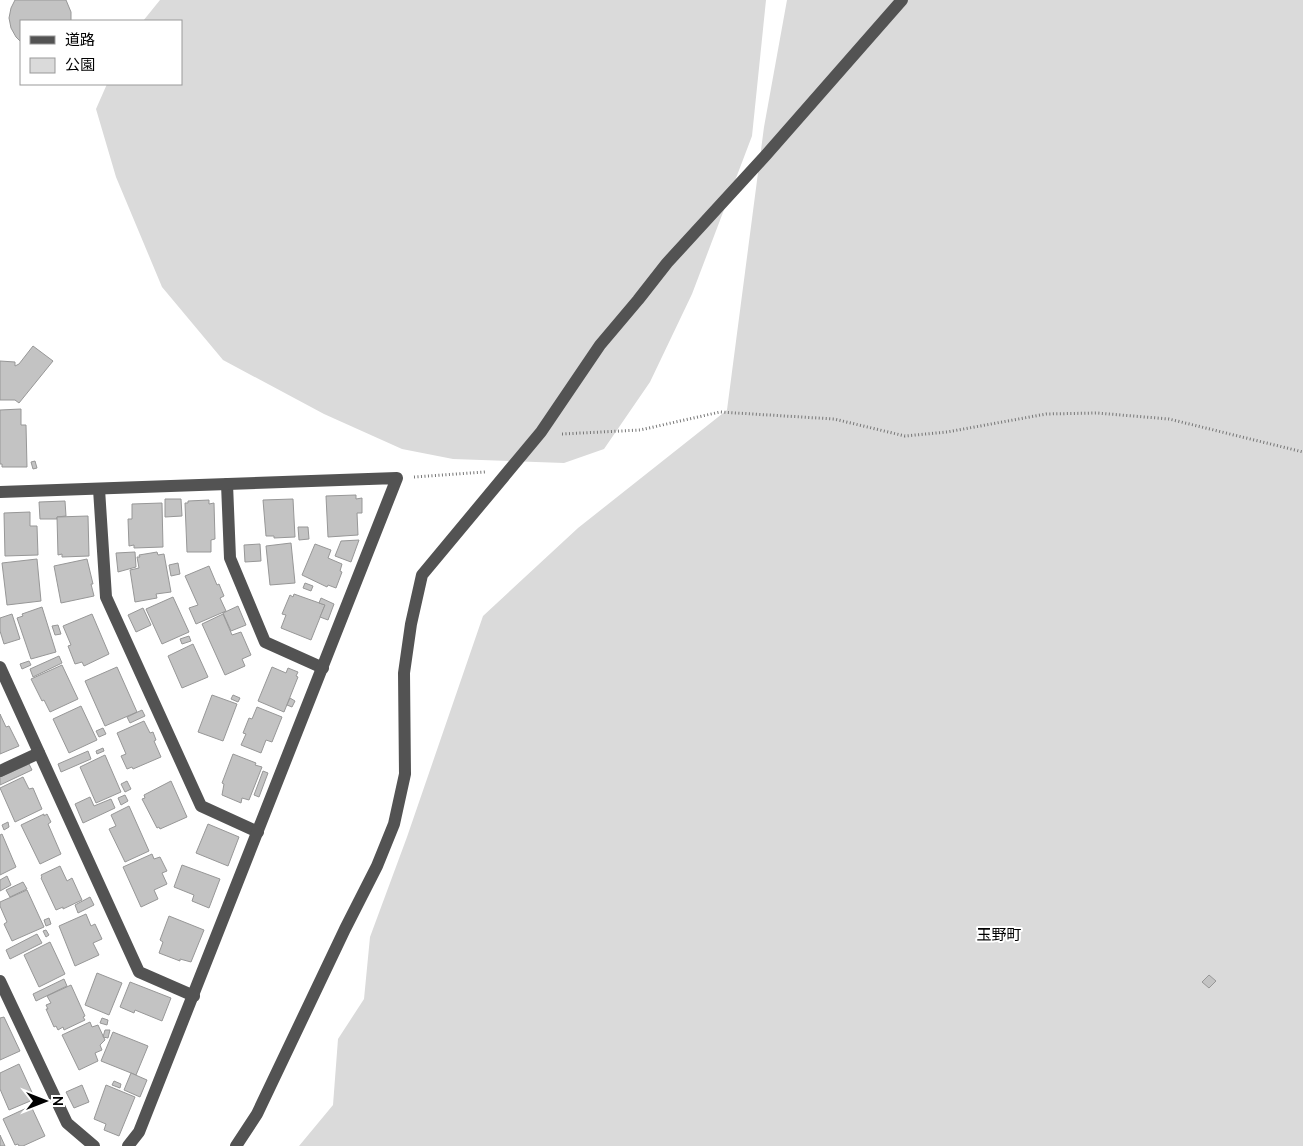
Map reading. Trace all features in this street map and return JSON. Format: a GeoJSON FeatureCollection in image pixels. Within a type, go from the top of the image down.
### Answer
{"type":"FeatureCollection","features":[{"type":"Feature","properties":{"kind":"street"},"geometry":{"type":"LineString","coordinates":[[236,1146],[257,1114],[377,866],[394,824],[405,774],[404,674],[411,624],[422,575],[541,432],[600,345],[667,263],[766,155],[902,0]]}},
{"type":"Feature","properties":{"kind":"street"},"geometry":{"type":"LineString","coordinates":[[0,492],[397,478],[194,996],[139,1132],[128,1146]]}},
{"type":"Feature","properties":{"kind":"street"},"geometry":{"type":"LineString","coordinates":[[227,484],[230,558],[265,642],[323,668]]}},
{"type":"Feature","properties":{"kind":"street"},"geometry":{"type":"LineString","coordinates":[[100,489],[106,597],[201,806],[258,832]]}},
{"type":"Feature","properties":{"kind":"street"},"geometry":{"type":"LineString","coordinates":[[0,668],[139,972],[194,996]]}},
{"type":"Feature","properties":{"kind":"street"},"geometry":{"type":"LineString","coordinates":[[0,771],[38,753]]}},
{"type":"Feature","properties":{"kind":"street"},"geometry":{"type":"LineString","coordinates":[[0,981],[67,1123],[94,1146]]}},
{"type":"Feature","properties":{"kind":"path"},"geometry":{"type":"LineString","coordinates":[[541,432],[566,435],[640,430],[720,412],[834,419],[904,436],[947,432],[1046,414],[1097,413],[1169,419],[1303,452]]}},
{"type":"Feature","properties":{"kind":"path"},"geometry":{"type":"LineString","coordinates":[[397,478],[492,472],[502,481]]}},
{"type":"Feature","properties":{"kind":"green space"},"geometry":{"type":"Polygon","coordinates":[[[160,0],[766,0],[752,136],[692,294],[650,382],[604,449],[564,463],[453,459],[402,449],[324,414],[223,360],[162,287],[116,177],[96,109],[107,85],[182,85],[182,20],[144,20],[160,0]]]}},
{"type":"Feature","properties":{"kind":"green space"},"geometry":{"type":"Polygon","coordinates":[[[787,0],[1303,0],[1303,1146],[299,1146],[333,1105],[338,1039],[364,999],[370,937],[407,837],[483,616],[578,528],[727,410],[764,127],[787,0]]]}},
{"type":"Feature","properties":{"kind":"building"},"geometry":{"type":"Polygon","coordinates":[[[15,0],[66,0],[71,12],[71,20],[20,20],[20,41],[11,28],[9,18],[15,0]]]}},
{"type":"Feature","properties":{"kind":"building"},"geometry":{"type":"Polygon","coordinates":[[[33,346],[53,361],[19,403],[15,400],[0,400],[0,361],[15,362],[15,366],[19,364],[33,346]]]}},
{"type":"Feature","properties":{"kind":"building"},"geometry":{"type":"Polygon","coordinates":[[[21,409],[21,425],[26,425],[27,467],[2,467],[2,464],[0,464],[0,410],[21,409]]]}},
{"type":"Feature","properties":{"kind":"building"},"geometry":{"type":"Polygon","coordinates":[[[35,461],[37,468],[33,469],[31,462],[35,461]]]}},
{"type":"Feature","properties":{"kind":"building"},"geometry":{"type":"Polygon","coordinates":[[[356,495],[356,499],[362,498],[362,513],[357,513],[358,535],[328,537],[326,496],[356,495]]]}},
{"type":"Feature","properties":{"kind":"building"},"geometry":{"type":"Polygon","coordinates":[[[165,499],[181,499],[182,516],[165,517],[165,499]]]}},
{"type":"Feature","properties":{"kind":"building"},"geometry":{"type":"Polygon","coordinates":[[[293,499],[295,537],[274,538],[274,536],[266,536],[263,500],[293,499]]]}},
{"type":"Feature","properties":{"kind":"building"},"geometry":{"type":"Polygon","coordinates":[[[209,500],[209,504],[214,503],[215,539],[211,540],[211,552],[187,552],[185,503],[188,503],[188,501],[209,500]]]}},
{"type":"Feature","properties":{"kind":"building"},"geometry":{"type":"Polygon","coordinates":[[[65,501],[66,516],[57,517],[57,519],[40,519],[39,502],[65,501]]]}},
{"type":"Feature","properties":{"kind":"building"},"geometry":{"type":"Polygon","coordinates":[[[162,503],[163,547],[134,548],[134,545],[129,546],[128,519],[132,519],[132,504],[162,503]]]}},
{"type":"Feature","properties":{"kind":"building"},"geometry":{"type":"Polygon","coordinates":[[[30,512],[30,526],[37,526],[38,555],[5,556],[4,513],[30,512]]]}},
{"type":"Feature","properties":{"kind":"building"},"geometry":{"type":"Polygon","coordinates":[[[88,516],[89,556],[62,557],[62,554],[58,555],[57,517],[88,516]]]}},
{"type":"Feature","properties":{"kind":"building"},"geometry":{"type":"Polygon","coordinates":[[[298,527],[308,527],[309,539],[299,540],[298,527]]]}},
{"type":"Feature","properties":{"kind":"building"},"geometry":{"type":"Polygon","coordinates":[[[359,540],[351,562],[335,556],[341,541],[359,540]]]}},
{"type":"Feature","properties":{"kind":"building"},"geometry":{"type":"Polygon","coordinates":[[[291,543],[295,583],[270,585],[266,546],[291,543]]]}},
{"type":"Feature","properties":{"kind":"building"},"geometry":{"type":"Polygon","coordinates":[[[260,544],[261,561],[245,562],[244,545],[260,544]]]}},
{"type":"Feature","properties":{"kind":"building"},"geometry":{"type":"Polygon","coordinates":[[[315,544],[331,550],[328,558],[342,564],[340,571],[342,572],[336,588],[328,585],[327,587],[302,575],[315,544]]]}},
{"type":"Feature","properties":{"kind":"building"},"geometry":{"type":"Polygon","coordinates":[[[135,552],[136,567],[118,572],[116,553],[135,552]]]}},
{"type":"Feature","properties":{"kind":"building"},"geometry":{"type":"Polygon","coordinates":[[[157,552],[158,555],[164,554],[171,592],[156,594],[157,598],[135,602],[130,570],[139,568],[137,557],[140,557],[139,555],[157,552]]]}},
{"type":"Feature","properties":{"kind":"building"},"geometry":{"type":"Polygon","coordinates":[[[37,559],[41,601],[7,605],[2,563],[37,559]]]}},
{"type":"Feature","properties":{"kind":"building"},"geometry":{"type":"Polygon","coordinates":[[[87,559],[94,596],[61,603],[54,566],[87,559]]]}},
{"type":"Feature","properties":{"kind":"building"},"geometry":{"type":"Polygon","coordinates":[[[178,563],[180,574],[171,576],[169,565],[178,563]]]}},
{"type":"Feature","properties":{"kind":"building"},"geometry":{"type":"Polygon","coordinates":[[[209,566],[224,596],[220,598],[226,611],[196,624],[189,608],[198,605],[185,576],[209,566]]]}},
{"type":"Feature","properties":{"kind":"building"},"geometry":{"type":"Polygon","coordinates":[[[305,583],[313,586],[311,591],[303,588],[305,583]]]}},
{"type":"Feature","properties":{"kind":"building"},"geometry":{"type":"Polygon","coordinates":[[[294,594],[325,605],[311,640],[281,628],[286,615],[282,614],[290,595],[293,597],[294,594]]]}},
{"type":"Feature","properties":{"kind":"building"},"geometry":{"type":"Polygon","coordinates":[[[173,597],[189,632],[162,644],[146,609],[173,597]]]}},
{"type":"Feature","properties":{"kind":"building"},"geometry":{"type":"Polygon","coordinates":[[[321,598],[334,604],[328,620],[320,617],[325,605],[319,603],[321,598]]]}},
{"type":"Feature","properties":{"kind":"building"},"geometry":{"type":"Polygon","coordinates":[[[238,606],[246,625],[231,631],[223,613],[238,606]]]}},
{"type":"Feature","properties":{"kind":"building"},"geometry":{"type":"Polygon","coordinates":[[[42,607],[56,652],[31,659],[17,618],[23,616],[22,614],[42,607]]]}},
{"type":"Feature","properties":{"kind":"building"},"geometry":{"type":"Polygon","coordinates":[[[143,608],[151,625],[136,632],[128,615],[143,608]]]}},
{"type":"Feature","properties":{"kind":"building"},"geometry":{"type":"Polygon","coordinates":[[[12,614],[20,639],[4,644],[0,631],[0,618],[12,614]]]}},
{"type":"Feature","properties":{"kind":"building"},"geometry":{"type":"Polygon","coordinates":[[[92,614],[109,654],[84,666],[82,662],[75,664],[68,646],[71,645],[63,626],[92,614]]]}},
{"type":"Feature","properties":{"kind":"building"},"geometry":{"type":"Polygon","coordinates":[[[223,614],[232,635],[241,632],[251,655],[242,659],[245,666],[225,675],[202,624],[223,614]]]}},
{"type":"Feature","properties":{"kind":"building"},"geometry":{"type":"Polygon","coordinates":[[[58,625],[61,634],[55,635],[52,626],[58,625]]]}},
{"type":"Feature","properties":{"kind":"building"},"geometry":{"type":"Polygon","coordinates":[[[189,636],[191,641],[182,644],[180,639],[189,636]]]}},
{"type":"Feature","properties":{"kind":"building"},"geometry":{"type":"Polygon","coordinates":[[[193,644],[208,677],[182,688],[168,656],[193,644]]]}},
{"type":"Feature","properties":{"kind":"building"},"geometry":{"type":"Polygon","coordinates":[[[59,656],[62,663],[33,677],[30,669],[59,656]]]}},
{"type":"Feature","properties":{"kind":"building"},"geometry":{"type":"Polygon","coordinates":[[[29,661],[31,665],[22,669],[20,664],[29,661]]]}},
{"type":"Feature","properties":{"kind":"building"},"geometry":{"type":"Polygon","coordinates":[[[62,665],[78,699],[50,712],[31,679],[62,665]]]}},
{"type":"Feature","properties":{"kind":"building"},"geometry":{"type":"Polygon","coordinates":[[[117,667],[137,712],[105,726],[85,681],[117,667]]]}},
{"type":"Feature","properties":{"kind":"building"},"geometry":{"type":"Polygon","coordinates":[[[272,667],[286,673],[288,668],[298,672],[296,676],[298,677],[284,712],[258,701],[272,667]]]}},
{"type":"Feature","properties":{"kind":"building"},"geometry":{"type":"Polygon","coordinates":[[[212,695],[237,704],[223,741],[198,732],[212,695]]]}},
{"type":"Feature","properties":{"kind":"building"},"geometry":{"type":"Polygon","coordinates":[[[233,695],[240,698],[238,702],[231,699],[233,695]]]}},
{"type":"Feature","properties":{"kind":"building"},"geometry":{"type":"Polygon","coordinates":[[[290,698],[295,701],[292,707],[287,705],[290,698]]]}},
{"type":"Feature","properties":{"kind":"building"},"geometry":{"type":"Polygon","coordinates":[[[81,706],[97,740],[69,753],[53,719],[81,706]]]}},
{"type":"Feature","properties":{"kind":"building"},"geometry":{"type":"Polygon","coordinates":[[[257,707],[282,717],[272,742],[266,740],[261,753],[241,745],[246,734],[243,733],[249,718],[252,719],[257,707]]]}},
{"type":"Feature","properties":{"kind":"building"},"geometry":{"type":"Polygon","coordinates":[[[142,710],[145,716],[130,723],[127,717],[142,710]]]}},
{"type":"Feature","properties":{"kind":"building"},"geometry":{"type":"Polygon","coordinates":[[[0,714],[6,727],[9,726],[19,746],[0,754],[0,714]]]}},
{"type":"Feature","properties":{"kind":"building"},"geometry":{"type":"Polygon","coordinates":[[[144,721],[150,733],[153,732],[156,740],[154,741],[161,757],[133,769],[132,767],[127,769],[121,756],[126,754],[117,733],[144,721]]]}},
{"type":"Feature","properties":{"kind":"building"},"geometry":{"type":"Polygon","coordinates":[[[103,728],[106,734],[99,737],[96,731],[103,728]]]}},
{"type":"Feature","properties":{"kind":"building"},"geometry":{"type":"Polygon","coordinates":[[[103,748],[104,751],[97,754],[96,751],[103,748]]]}},
{"type":"Feature","properties":{"kind":"building"},"geometry":{"type":"Polygon","coordinates":[[[88,751],[91,759],[61,772],[58,764],[88,751]]]}},
{"type":"Feature","properties":{"kind":"building"},"geometry":{"type":"Polygon","coordinates":[[[233,754],[262,767],[249,800],[242,798],[241,803],[222,795],[224,784],[222,783],[233,754]]]}},
{"type":"Feature","properties":{"kind":"building"},"geometry":{"type":"Polygon","coordinates":[[[105,755],[121,792],[96,803],[80,767],[105,755]]]}},
{"type":"Feature","properties":{"kind":"building"},"geometry":{"type":"Polygon","coordinates":[[[29,764],[32,770],[0,785],[0,777],[29,764]]]}},
{"type":"Feature","properties":{"kind":"building"},"geometry":{"type":"Polygon","coordinates":[[[263,771],[268,773],[259,797],[254,795],[263,771]]]}},
{"type":"Feature","properties":{"kind":"building"},"geometry":{"type":"Polygon","coordinates":[[[23,777],[29,789],[33,788],[42,809],[15,822],[0,788],[23,777]]]}},
{"type":"Feature","properties":{"kind":"building"},"geometry":{"type":"Polygon","coordinates":[[[127,781],[131,789],[125,792],[121,784],[127,781]]]}},
{"type":"Feature","properties":{"kind":"building"},"geometry":{"type":"Polygon","coordinates":[[[171,781],[187,817],[160,829],[159,827],[157,828],[142,799],[145,798],[144,795],[171,781]]]}},
{"type":"Feature","properties":{"kind":"building"},"geometry":{"type":"Polygon","coordinates":[[[125,795],[128,801],[121,805],[118,798],[125,795]]]}},
{"type":"Feature","properties":{"kind":"building"},"geometry":{"type":"Polygon","coordinates":[[[90,797],[94,806],[111,799],[115,808],[83,823],[75,804],[90,797]]]}},
{"type":"Feature","properties":{"kind":"building"},"geometry":{"type":"Polygon","coordinates":[[[129,806],[149,851],[125,862],[109,829],[116,826],[111,815],[129,806]]]}},
{"type":"Feature","properties":{"kind":"building"},"geometry":{"type":"Polygon","coordinates":[[[44,814],[44,816],[47,814],[51,822],[48,824],[61,854],[40,864],[21,825],[44,814]]]}},
{"type":"Feature","properties":{"kind":"building"},"geometry":{"type":"Polygon","coordinates":[[[8,822],[9,827],[4,830],[2,825],[8,822]]]}},
{"type":"Feature","properties":{"kind":"building"},"geometry":{"type":"Polygon","coordinates":[[[208,824],[239,837],[228,866],[196,853],[208,824]]]}},
{"type":"Feature","properties":{"kind":"building"},"geometry":{"type":"Polygon","coordinates":[[[2,834],[16,867],[0,875],[0,835],[2,834]]]}},
{"type":"Feature","properties":{"kind":"building"},"geometry":{"type":"Polygon","coordinates":[[[152,854],[154,859],[160,857],[167,871],[162,873],[167,884],[154,890],[158,899],[141,907],[123,867],[152,854]]]}},
{"type":"Feature","properties":{"kind":"building"},"geometry":{"type":"Polygon","coordinates":[[[182,865],[220,879],[209,908],[192,901],[194,895],[174,887],[182,865]]]}},
{"type":"Feature","properties":{"kind":"building"},"geometry":{"type":"Polygon","coordinates":[[[60,866],[67,881],[72,878],[82,900],[63,909],[63,907],[56,910],[41,875],[60,866]]]}},
{"type":"Feature","properties":{"kind":"building"},"geometry":{"type":"Polygon","coordinates":[[[7,876],[11,885],[0,891],[0,880],[7,876]]]}},
{"type":"Feature","properties":{"kind":"building"},"geometry":{"type":"Polygon","coordinates":[[[23,882],[27,889],[10,897],[6,890],[23,882]]]}},
{"type":"Feature","properties":{"kind":"building"},"geometry":{"type":"Polygon","coordinates":[[[27,890],[44,927],[12,941],[4,924],[7,922],[0,902],[27,890]]]}},
{"type":"Feature","properties":{"kind":"building"},"geometry":{"type":"Polygon","coordinates":[[[90,897],[94,905],[78,913],[75,905],[90,897]]]}},
{"type":"Feature","properties":{"kind":"building"},"geometry":{"type":"Polygon","coordinates":[[[86,914],[91,926],[95,924],[102,939],[93,943],[99,955],[75,966],[59,926],[86,914]]]}},
{"type":"Feature","properties":{"kind":"building"},"geometry":{"type":"Polygon","coordinates":[[[169,916],[204,930],[191,962],[180,959],[180,961],[159,953],[163,942],[160,940],[169,916]]]}},
{"type":"Feature","properties":{"kind":"building"},"geometry":{"type":"Polygon","coordinates":[[[49,918],[51,924],[46,926],[44,920],[49,918]]]}},
{"type":"Feature","properties":{"kind":"building"},"geometry":{"type":"Polygon","coordinates":[[[46,930],[49,935],[46,937],[43,931],[46,930]]]}},
{"type":"Feature","properties":{"kind":"building"},"geometry":{"type":"Polygon","coordinates":[[[37,934],[42,943],[10,959],[6,950],[37,934]]]}},
{"type":"Feature","properties":{"kind":"building"},"geometry":{"type":"Polygon","coordinates":[[[50,942],[65,974],[39,987],[24,955],[50,942]]]}},
{"type":"Feature","properties":{"kind":"building"},"geometry":{"type":"Polygon","coordinates":[[[97,973],[122,983],[109,1015],[85,1005],[97,973]]]}},
{"type":"Feature","properties":{"kind":"building"},"geometry":{"type":"Polygon","coordinates":[[[1209,975],[1216,981],[1209,988],[1202,982],[1209,975]]]}},
{"type":"Feature","properties":{"kind":"building"},"geometry":{"type":"Polygon","coordinates":[[[64,979],[67,986],[36,1001],[33,994],[64,979]]]}},
{"type":"Feature","properties":{"kind":"building"},"geometry":{"type":"Polygon","coordinates":[[[130,982],[171,998],[162,1021],[135,1010],[134,1013],[120,1007],[130,982]]]}},
{"type":"Feature","properties":{"kind":"building"},"geometry":{"type":"Polygon","coordinates":[[[71,985],[85,1020],[64,1030],[63,1027],[58,1030],[56,1026],[54,1027],[46,1009],[48,1009],[46,1005],[51,1003],[47,996],[71,985]]]}},
{"type":"Feature","properties":{"kind":"building"},"geometry":{"type":"Polygon","coordinates":[[[4,1017],[20,1051],[0,1060],[0,1018],[4,1017]]]}},
{"type":"Feature","properties":{"kind":"building"},"geometry":{"type":"Polygon","coordinates":[[[102,1018],[108,1020],[107,1025],[100,1023],[102,1018]]]}},
{"type":"Feature","properties":{"kind":"building"},"geometry":{"type":"Polygon","coordinates":[[[90,1022],[92,1027],[98,1025],[105,1040],[100,1045],[102,1050],[95,1053],[98,1061],[79,1070],[62,1035],[90,1022]]]}},
{"type":"Feature","properties":{"kind":"building"},"geometry":{"type":"Polygon","coordinates":[[[105,1030],[110,1030],[108,1038],[103,1037],[105,1030]]]}},
{"type":"Feature","properties":{"kind":"building"},"geometry":{"type":"Polygon","coordinates":[[[113,1032],[148,1046],[136,1075],[101,1061],[113,1032]]]}},
{"type":"Feature","properties":{"kind":"building"},"geometry":{"type":"Polygon","coordinates":[[[19,1064],[35,1099],[9,1110],[0,1089],[0,1073],[19,1064]]]}},
{"type":"Feature","properties":{"kind":"building"},"geometry":{"type":"Polygon","coordinates":[[[131,1073],[147,1080],[140,1097],[124,1090],[131,1073]]]}},
{"type":"Feature","properties":{"kind":"building"},"geometry":{"type":"Polygon","coordinates":[[[114,1081],[121,1084],[120,1088],[112,1085],[114,1081]]]}},
{"type":"Feature","properties":{"kind":"building"},"geometry":{"type":"Polygon","coordinates":[[[82,1085],[89,1102],[74,1108],[66,1092],[82,1085]]]}},
{"type":"Feature","properties":{"kind":"building"},"geometry":{"type":"Polygon","coordinates":[[[106,1085],[135,1097],[119,1136],[104,1130],[106,1124],[94,1119],[106,1085]]]}},
{"type":"Feature","properties":{"kind":"building"},"geometry":{"type":"Polygon","coordinates":[[[31,1106],[45,1136],[23,1146],[15,1145],[3,1119],[31,1106]]]}},
{"type":"Feature","properties":{"kind":"building"},"geometry":{"type":"Polygon","coordinates":[[[0,1135],[5,1146],[0,1146],[0,1135]]]}},
{"type":"Feature","properties":{"kind":"district","name":"玉野町"},"geometry":{"type":"Point","coordinates":[999,935]}}]}
